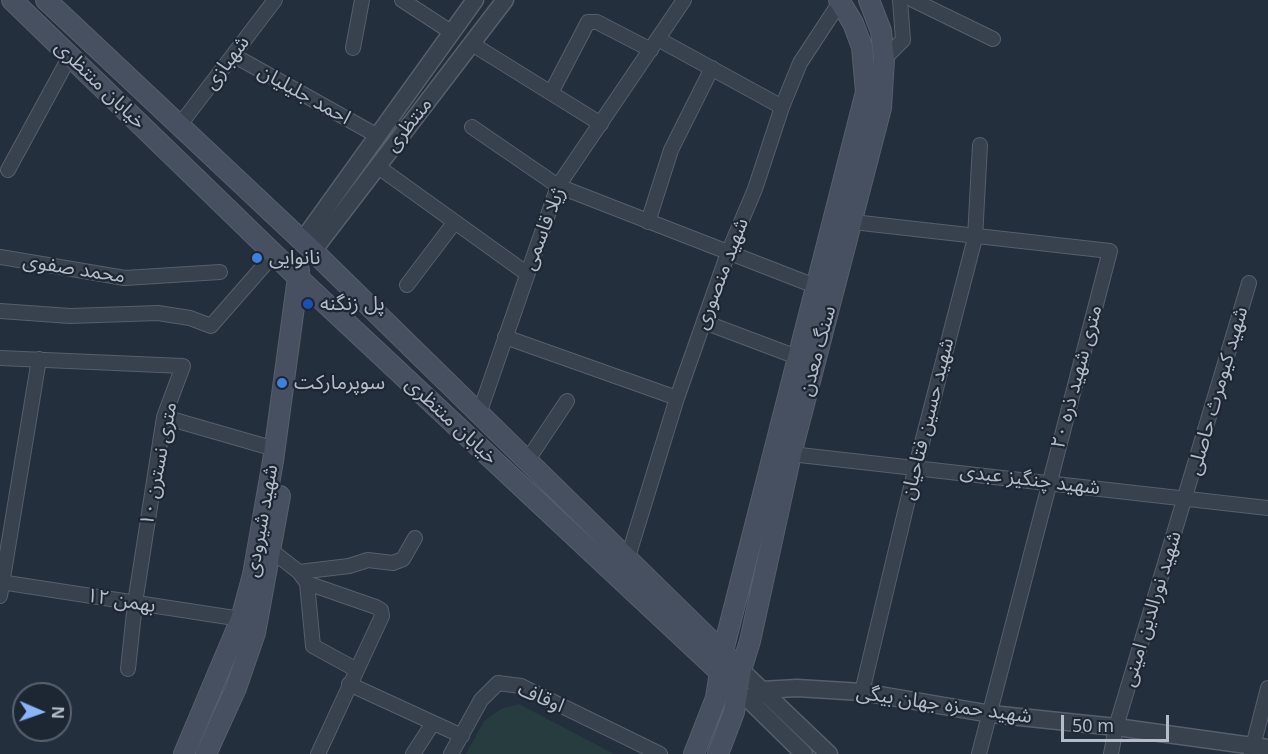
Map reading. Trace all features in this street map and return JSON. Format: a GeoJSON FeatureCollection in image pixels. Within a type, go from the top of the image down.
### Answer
{"type":"FeatureCollection","features":[{"type":"Feature","properties":{"kind":"main road","name":"خیابان منتظری"},"geometry":{"type":"LineString","coordinates":[[12,0],[303,282],[720,674],[748,688]]}},
{"type":"Feature","properties":{"kind":"main road","name":"خیابان منتظری"},"geometry":{"type":"LineString","coordinates":[[46,0],[308,246],[478,414],[628,557],[723,651],[748,688]]}},
{"type":"Feature","properties":{"kind":"main road","name":"سنگ معدن"},"geometry":{"type":"LineString","coordinates":[[718,754],[734,712],[748,688],[750,641],[791,454],[881,108],[885,59],[881,31],[869,0]]}},
{"type":"Feature","properties":{"kind":"main road","name":"سنگ معدن"},"geometry":{"type":"LineString","coordinates":[[694,754],[708,721],[720,674],[723,651],[866,92],[862,47],[853,23],[840,1]]}},
{"type":"Feature","properties":{"kind":"main road"},"geometry":{"type":"LineString","coordinates":[[303,282],[308,246]]}},
{"type":"Feature","properties":{"kind":"main road","name":"شهید شیرودی"},"geometry":{"type":"LineString","coordinates":[[184,754],[241,619],[253,575],[303,282]]}},
{"type":"Feature","properties":{"kind":"main road","name":"شهید شیرودی"},"geometry":{"type":"LineString","coordinates":[[206,754],[236,688],[255,633],[272,551],[303,282]]}},
{"type":"Feature","properties":{"kind":"street","name":"شهبازی"},"geometry":{"type":"LineString","coordinates":[[179,126],[275,0]]}},
{"type":"Feature","properties":{"kind":"street"},"geometry":{"type":"LineString","coordinates":[[353,48],[362,0]]}},
{"type":"Feature","properties":{"kind":"street"},"geometry":{"type":"LineString","coordinates":[[402,0],[451,32]]}},
{"type":"Feature","properties":{"kind":"street","name":"منتظری"},"geometry":{"type":"LineString","coordinates":[[308,246],[376,135],[475,0]]}},
{"type":"Feature","properties":{"kind":"street","name":"منتظری"},"geometry":{"type":"LineString","coordinates":[[308,246],[377,166],[505,0]]}},
{"type":"Feature","properties":{"kind":"street","name":"ژیلا قاسمی"},"geometry":{"type":"LineString","coordinates":[[478,414],[558,186],[684,0]]}},
{"type":"Feature","properties":{"kind":"street"},"geometry":{"type":"LineString","coordinates":[[885,59],[903,40],[900,0]]}},
{"type":"Feature","properties":{"kind":"street"},"geometry":{"type":"LineString","coordinates":[[913,0],[993,39]]}},
{"type":"Feature","properties":{"kind":"street","name":"شهید منصوری"},"geometry":{"type":"LineString","coordinates":[[628,557],[677,398],[728,252],[755,189],[782,107],[800,63],[840,1]]}},
{"type":"Feature","properties":{"kind":"street"},"geometry":{"type":"LineString","coordinates":[[552,91],[588,22],[597,22],[712,68],[782,107]]}},
{"type":"Feature","properties":{"kind":"street"},"geometry":{"type":"LineString","coordinates":[[472,44],[552,91],[601,124]]}},
{"type":"Feature","properties":{"kind":"street","name":"احمد جلیلیان"},"geometry":{"type":"LineString","coordinates":[[233,55],[376,135]]}},
{"type":"Feature","properties":{"kind":"street"},"geometry":{"type":"LineString","coordinates":[[8,170],[70,56]]}},
{"type":"Feature","properties":{"kind":"street"},"geometry":{"type":"LineString","coordinates":[[648,222],[671,150],[712,68]]}},
{"type":"Feature","properties":{"kind":"street"},"geometry":{"type":"LineString","coordinates":[[472,127],[558,186],[815,286]]}},
{"type":"Feature","properties":{"kind":"street","name":"شهید حسین فتاحیان"},"geometry":{"type":"LineString","coordinates":[[862,692],[916,466],[975,238],[980,145]]}},
{"type":"Feature","properties":{"kind":"street"},"geometry":{"type":"LineString","coordinates":[[377,166],[526,273]]}},
{"type":"Feature","properties":{"kind":"street","name":"۲۰ متری شهید ذره"},"geometry":{"type":"LineString","coordinates":[[853,222],[975,238],[1110,251],[979,754]]}},
{"type":"Feature","properties":{"kind":"street"},"geometry":{"type":"LineString","coordinates":[[407,285],[454,223]]}},
{"type":"Feature","properties":{"kind":"street"},"geometry":{"type":"LineString","coordinates":[[0,311],[70,316],[158,313],[190,318],[211,326],[274,254]]}},
{"type":"Feature","properties":{"kind":"street","name":"محمد صفوی"},"geometry":{"type":"LineString","coordinates":[[0,257],[125,278],[220,272]]}},
{"type":"Feature","properties":{"kind":"street","name":"شهید کیومرث حاصلی"},"geometry":{"type":"LineString","coordinates":[[1186,499],[1249,283]]}},
{"type":"Feature","properties":{"kind":"street"},"geometry":{"type":"LineString","coordinates":[[704,321],[797,357]]}},
{"type":"Feature","properties":{"kind":"street"},"geometry":{"type":"LineString","coordinates":[[505,337],[677,398]]}},
{"type":"Feature","properties":{"kind":"street","name":"۱۰ متری نسترن"},"geometry":{"type":"LineString","coordinates":[[0,358],[183,366],[164,417],[135,603],[128,669]]}},
{"type":"Feature","properties":{"kind":"street"},"geometry":{"type":"LineString","coordinates":[[1,587],[39,359]]}},
{"type":"Feature","properties":{"kind":"street"},"geometry":{"type":"LineString","coordinates":[[527,461],[567,400]]}},
{"type":"Feature","properties":{"kind":"street"},"geometry":{"type":"LineString","coordinates":[[164,417],[275,449]]}},
{"type":"Feature","properties":{"kind":"street","name":"شهید چنگیز عبدی"},"geometry":{"type":"LineString","coordinates":[[791,454],[916,466],[1268,508]]}},
{"type":"Feature","properties":{"kind":"street","name":"شهید نورالدین امینی"},"geometry":{"type":"LineString","coordinates":[[1111,754],[1116,727],[1186,499]]}},
{"type":"Feature","properties":{"kind":"street"},"geometry":{"type":"LineString","coordinates":[[303,577],[368,560],[393,563],[403,559],[415,538]]}},
{"type":"Feature","properties":{"kind":"street"},"geometry":{"type":"LineString","coordinates":[[272,551],[303,577],[381,610],[382,616],[355,669],[318,754]]}},
{"type":"Feature","properties":{"kind":"street"},"geometry":{"type":"LineString","coordinates":[[303,577],[312,646],[355,669]]}},
{"type":"Feature","properties":{"kind":"street","name":"۱۲ بهمن"},"geometry":{"type":"LineString","coordinates":[[1,587],[135,603],[241,619]]}},
{"type":"Feature","properties":{"kind":"street","name":"اوقاف"},"geometry":{"type":"LineString","coordinates":[[451,754],[481,700],[498,683],[521,686],[660,754]]}},
{"type":"Feature","properties":{"kind":"street"},"geometry":{"type":"LineString","coordinates":[[349,684],[462,736]]}},
{"type":"Feature","properties":{"kind":"street"},"geometry":{"type":"LineString","coordinates":[[748,688],[804,754]]}},
{"type":"Feature","properties":{"kind":"street"},"geometry":{"type":"LineString","coordinates":[[748,688],[829,754]]}},
{"type":"Feature","properties":{"kind":"street","name":"شهید حمزه جهان بیگی"},"geometry":{"type":"LineString","coordinates":[[748,688],[862,692],[991,714],[1116,727],[1257,749]]}},
{"type":"Feature","properties":{"kind":"street"},"geometry":{"type":"LineString","coordinates":[[1257,749],[1268,688]]}},
{"type":"Feature","properties":{"kind":"street"},"geometry":{"type":"LineString","coordinates":[[413,754],[433,723]]}},
{"type":"Feature","properties":{"kind":"green space"},"geometry":{"type":"Polygon","coordinates":[[[519,704],[614,754],[466,754],[484,721],[501,709],[519,704]]]}},
{"type":"Feature","properties":{"kind":"place","name":"نانوایی"},"geometry":{"type":"Point","coordinates":[257,258]}},
{"type":"Feature","properties":{"kind":"place","name":"پل زنگنه"},"geometry":{"type":"Point","coordinates":[308,304]}},
{"type":"Feature","properties":{"kind":"place","name":"سوپرمارکت"},"geometry":{"type":"Point","coordinates":[282,383]}}]}
